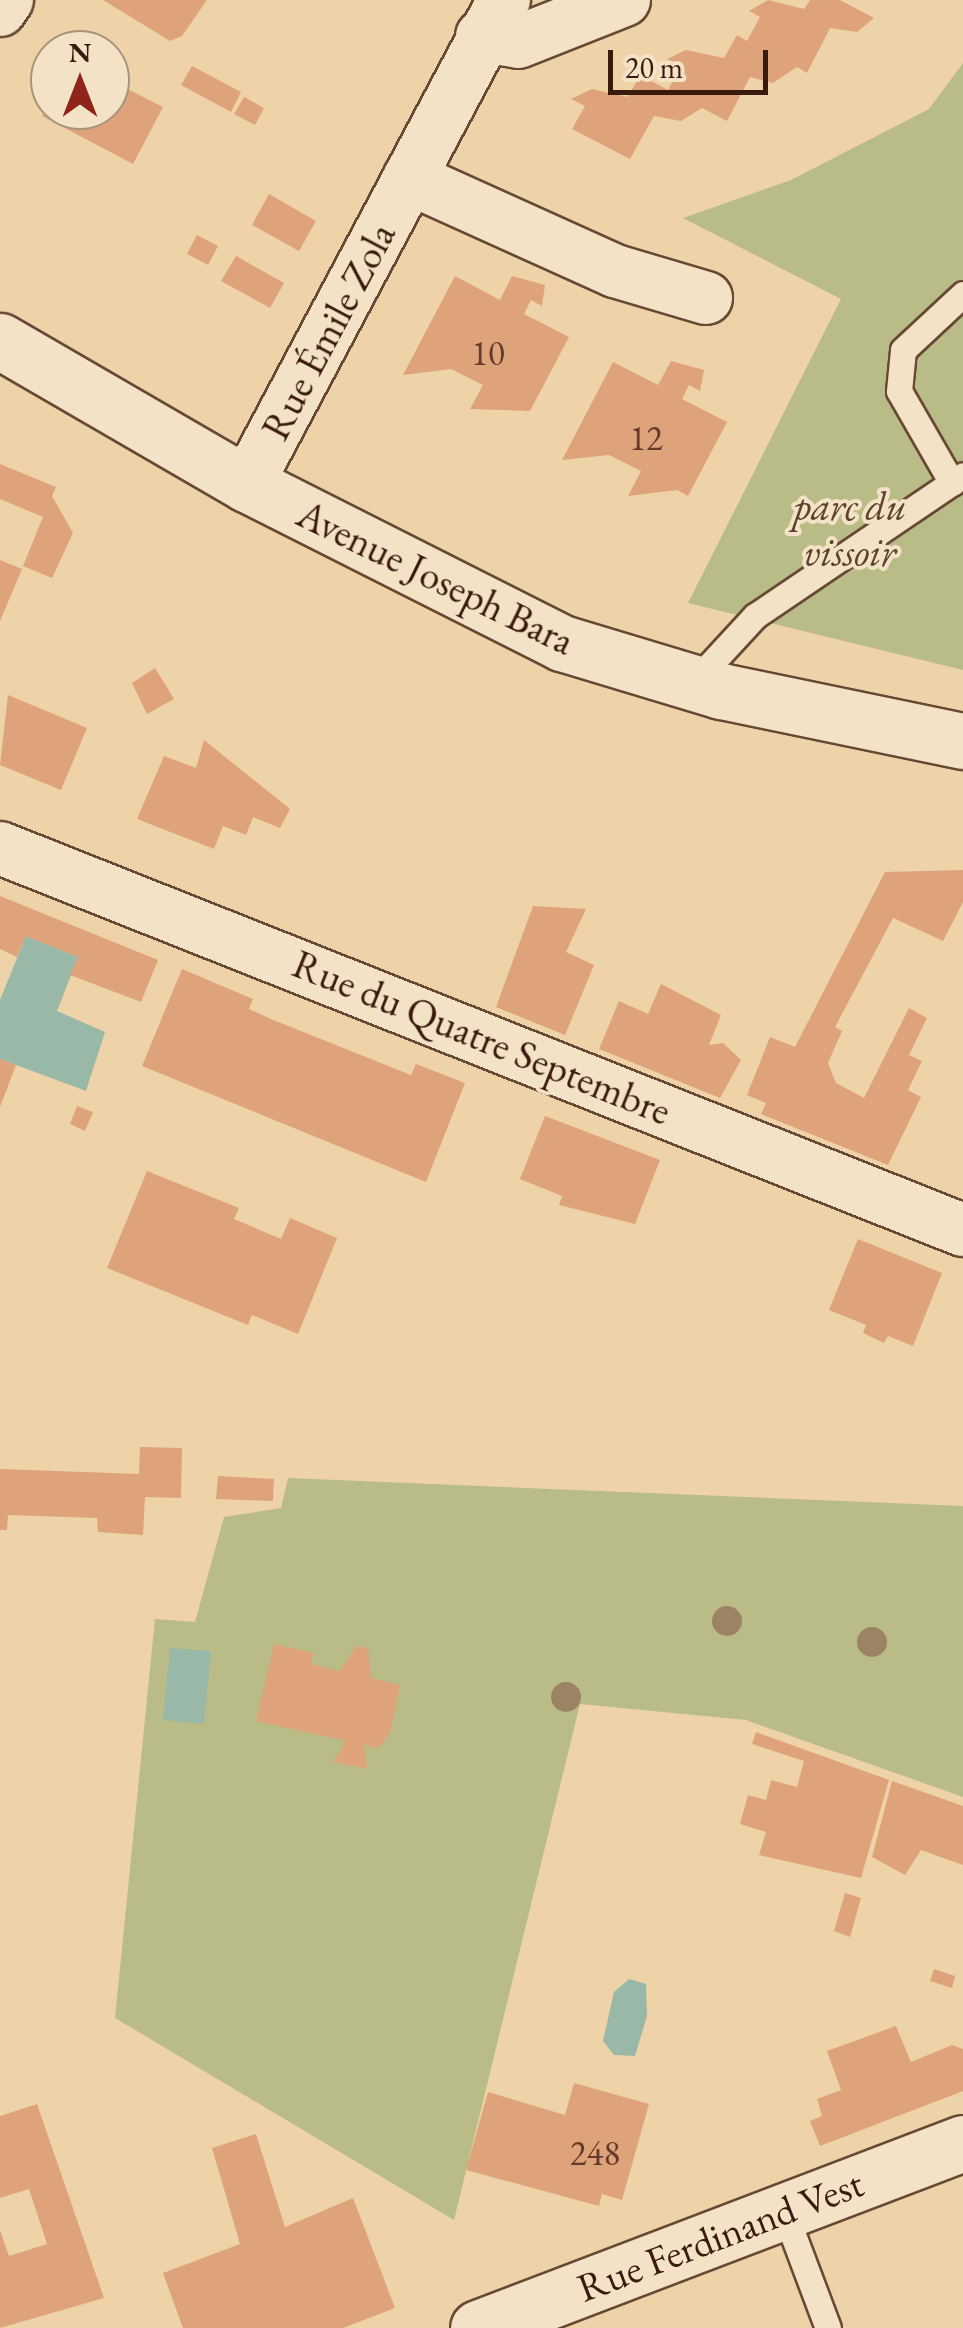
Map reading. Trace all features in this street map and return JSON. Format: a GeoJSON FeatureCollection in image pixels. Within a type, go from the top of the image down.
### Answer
{"type":"FeatureCollection","features":[{"type":"Feature","properties":{"kind":"street"},"geometry":{"type":"LineString","coordinates":[[0,10],[7,0]]}},
{"type":"Feature","properties":{"kind":"street","name":"Rue Émile Zola"},"geometry":{"type":"LineString","coordinates":[[247,484],[493,18],[518,42],[624,0]]}},
{"type":"Feature","properties":{"kind":"street","name":"Rue Émile Zola"},"geometry":{"type":"LineString","coordinates":[[409,178],[615,271],[706,298]]}},
{"type":"Feature","properties":{"kind":"street","name":"Avenue Joseph Bara"},"geometry":{"type":"LineString","coordinates":[[0,341],[247,484],[562,643],[694,682],[963,741]]}},
{"type":"Feature","properties":{"kind":"street","name":"Rue du Quatre Septembre"},"geometry":{"type":"LineString","coordinates":[[0,848],[963,1230]]}},
{"type":"Feature","properties":{"kind":"street","name":"Rue Ferdinand Vest"},"geometry":{"type":"LineString","coordinates":[[478,2328],[963,2143]]}},
{"type":"Feature","properties":{"kind":"lane"},"geometry":{"type":"LineString","coordinates":[[694,682],[755,616],[957,480],[899,392],[902,350],[963,294]]}},
{"type":"Feature","properties":{"kind":"lane"},"geometry":{"type":"LineString","coordinates":[[784,2211],[828,2328]]}},
{"type":"Feature","properties":{"kind":"green space","name":"parc du vissoir"},"geometry":{"type":"Polygon","coordinates":[[[963,63],[963,670],[688,603],[841,299],[683,218],[791,180],[929,109],[963,63]]]}},
{"type":"Feature","properties":{"kind":"green space"},"geometry":{"type":"Polygon","coordinates":[[[288,1478],[963,1506],[963,1797],[746,1720],[580,1704],[454,2220],[115,2018],[155,1619],[195,1622],[224,1517],[281,1508],[288,1478]]]}},
{"type":"Feature","properties":{"kind":"shaded area"},"geometry":{"type":"Polygon","coordinates":[[[26,936],[78,957],[57,1011],[105,1032],[86,1091],[0,1059],[0,1000],[26,936]]]}},
{"type":"Feature","properties":{"kind":"shaded area"},"geometry":{"type":"Polygon","coordinates":[[[170,1648],[211,1651],[204,1724],[163,1720],[170,1648]]]}},
{"type":"Feature","properties":{"kind":"shaded area"},"geometry":{"type":"Polygon","coordinates":[[[629,1979],[646,1984],[647,2016],[635,2056],[614,2055],[603,2041],[614,1992],[629,1979]]]}},
{"type":"Feature","properties":{"kind":"building"},"geometry":{"type":"Polygon","coordinates":[[[103,0],[207,0],[182,36],[170,41],[103,0]]]}},
{"type":"Feature","properties":{"kind":"building"},"geometry":{"type":"Polygon","coordinates":[[[768,0],[804,9],[810,0],[840,0],[874,18],[857,32],[830,28],[807,73],[797,67],[773,83],[750,77],[727,121],[702,108],[681,121],[654,116],[630,159],[572,129],[585,106],[571,99],[592,89],[628,97],[640,75],[668,90],[681,66],[667,59],[686,50],[724,58],[737,35],[747,41],[760,17],[749,11],[768,0]]]}},
{"type":"Feature","properties":{"kind":"building"},"geometry":{"type":"Polygon","coordinates":[[[192,66],[241,92],[231,112],[181,85],[192,66]]]}},
{"type":"Feature","properties":{"kind":"building"},"geometry":{"type":"Polygon","coordinates":[[[130,90],[163,107],[133,164],[69,130],[130,130],[130,90]]]}},
{"type":"Feature","properties":{"kind":"building"},"geometry":{"type":"Polygon","coordinates":[[[244,97],[264,108],[255,125],[234,114],[244,97]]]}},
{"type":"Feature","properties":{"kind":"building"},"geometry":{"type":"Polygon","coordinates":[[[269,194],[316,221],[299,251],[252,225],[269,194]]]}},
{"type":"Feature","properties":{"kind":"building"},"geometry":{"type":"Polygon","coordinates":[[[197,235],[218,246],[208,265],[187,254],[197,235]]]}},
{"type":"Feature","properties":{"kind":"building"},"geometry":{"type":"Polygon","coordinates":[[[236,256],[284,283],[270,308],[221,281],[236,256]]]}},
{"type":"Feature","properties":{"kind":"building"},"geometry":{"type":"Polygon","coordinates":[[[455,276],[500,300],[512,276],[545,285],[542,306],[531,300],[524,314],[569,337],[530,411],[470,409],[483,385],[451,369],[403,375],[455,276]]]}},
{"type":"Feature","properties":{"kind":"building"},"geometry":{"type":"Polygon","coordinates":[[[671,361],[704,370],[700,391],[689,385],[682,399],[727,422],[688,496],[677,490],[628,496],[641,471],[609,455],[562,460],[613,362],[658,385],[671,361]]]}},
{"type":"Feature","properties":{"kind":"building"},"geometry":{"type":"Polygon","coordinates":[[[0,464],[56,487],[52,496],[73,533],[52,578],[23,566],[43,517],[0,499],[0,464]]]}},
{"type":"Feature","properties":{"kind":"building"},"geometry":{"type":"Polygon","coordinates":[[[0,560],[22,569],[0,621],[0,560]]]}},
{"type":"Feature","properties":{"kind":"building"},"geometry":{"type":"Polygon","coordinates":[[[155,668],[174,699],[147,714],[132,683],[155,668]]]}},
{"type":"Feature","properties":{"kind":"building"},"geometry":{"type":"Polygon","coordinates":[[[8,695],[87,728],[61,790],[0,765],[8,695]]]}},
{"type":"Feature","properties":{"kind":"building"},"geometry":{"type":"Polygon","coordinates":[[[204,740],[290,809],[280,828],[253,817],[246,835],[223,826],[214,849],[137,819],[164,756],[196,768],[204,740]]]}},
{"type":"Feature","properties":{"kind":"building"},"geometry":{"type":"Polygon","coordinates":[[[963,870],[963,902],[943,941],[893,918],[835,1027],[842,1031],[828,1063],[836,1083],[864,1098],[909,1008],[927,1018],[909,1055],[922,1061],[908,1090],[921,1097],[888,1165],[761,1114],[766,1103],[747,1095],[770,1037],[795,1047],[885,872],[963,870]]]}},
{"type":"Feature","properties":{"kind":"building"},"geometry":{"type":"Polygon","coordinates":[[[0,896],[158,960],[141,1002],[70,975],[78,957],[26,936],[17,957],[0,949],[0,896]]]}},
{"type":"Feature","properties":{"kind":"building"},"geometry":{"type":"Polygon","coordinates":[[[533,906],[586,909],[566,952],[594,965],[565,1035],[496,1007],[533,906]]]}},
{"type":"Feature","properties":{"kind":"building"},"geometry":{"type":"Polygon","coordinates":[[[182,969],[253,999],[249,1009],[271,1019],[411,1075],[416,1064],[465,1083],[426,1182],[142,1066],[182,969]]]}},
{"type":"Feature","properties":{"kind":"building"},"geometry":{"type":"Polygon","coordinates":[[[661,984],[721,1015],[709,1045],[723,1043],[741,1060],[720,1098],[599,1049],[619,1001],[648,1014],[661,984]]]}},
{"type":"Feature","properties":{"kind":"building"},"geometry":{"type":"Polygon","coordinates":[[[0,1059],[16,1065],[0,1107],[0,1059]]]}},
{"type":"Feature","properties":{"kind":"building"},"geometry":{"type":"Polygon","coordinates":[[[77,1106],[93,1112],[85,1131],[70,1124],[77,1106]]]}},
{"type":"Feature","properties":{"kind":"building"},"geometry":{"type":"Polygon","coordinates":[[[545,1116],[660,1160],[635,1224],[559,1205],[562,1196],[520,1179],[545,1116]]]}},
{"type":"Feature","properties":{"kind":"building"},"geometry":{"type":"Polygon","coordinates":[[[147,1171],[239,1208],[234,1219],[281,1239],[290,1218],[337,1238],[298,1334],[252,1315],[248,1325],[107,1268],[147,1171]]]}},
{"type":"Feature","properties":{"kind":"building"},"geometry":{"type":"Polygon","coordinates":[[[858,1239],[942,1273],[913,1346],[888,1336],[884,1343],[863,1333],[866,1325],[829,1310],[858,1239]]]}},
{"type":"Feature","properties":{"kind":"building"},"geometry":{"type":"Polygon","coordinates":[[[140,1447],[182,1448],[181,1498],[145,1497],[143,1535],[98,1532],[97,1518],[8,1515],[7,1530],[0,1530],[0,1469],[139,1474],[140,1447]]]}},
{"type":"Feature","properties":{"kind":"building"},"geometry":{"type":"Polygon","coordinates":[[[218,1476],[274,1479],[273,1501],[216,1499],[218,1476]]]}},
{"type":"Feature","properties":{"kind":"building"},"geometry":{"type":"Polygon","coordinates":[[[274,1644],[314,1653],[311,1664],[340,1671],[356,1646],[368,1648],[371,1678],[400,1685],[390,1733],[379,1748],[364,1745],[367,1769],[333,1762],[346,1741],[256,1721],[274,1644]]]}},
{"type":"Feature","properties":{"kind":"building"},"geometry":{"type":"Polygon","coordinates":[[[756,1732],[889,1780],[861,1878],[759,1855],[766,1832],[740,1824],[748,1795],[766,1800],[771,1780],[797,1787],[804,1761],[752,1744],[756,1732]]]}},
{"type":"Feature","properties":{"kind":"building"},"geometry":{"type":"Polygon","coordinates":[[[892,1781],[963,1806],[963,1865],[921,1850],[905,1875],[872,1857],[892,1781]]]}},
{"type":"Feature","properties":{"kind":"building"},"geometry":{"type":"Polygon","coordinates":[[[845,1893],[861,1898],[850,1937],[834,1931],[845,1893]]]}},
{"type":"Feature","properties":{"kind":"building"},"geometry":{"type":"Polygon","coordinates":[[[934,1969],[955,1976],[952,1988],[930,1981],[934,1969]]]}},
{"type":"Feature","properties":{"kind":"building"},"geometry":{"type":"Polygon","coordinates":[[[896,2026],[911,2062],[952,2045],[963,2049],[963,2091],[820,2146],[810,2121],[822,2116],[817,2099],[841,2090],[827,2051],[896,2026]]]}},
{"type":"Feature","properties":{"kind":"building"},"geometry":{"type":"Polygon","coordinates":[[[574,2083],[649,2104],[622,2200],[602,2194],[599,2206],[466,2170],[488,2092],[565,2115],[574,2083]]]}},
{"type":"Feature","properties":{"kind":"building"},"geometry":{"type":"Polygon","coordinates":[[[37,2104],[104,2298],[0,2328],[0,2230],[9,2256],[47,2244],[29,2189],[0,2198],[0,2116],[37,2104]]]}},
{"type":"Feature","properties":{"kind":"building"},"geometry":{"type":"Polygon","coordinates":[[[256,2134],[285,2227],[353,2198],[395,2308],[343,2328],[183,2328],[163,2273],[240,2244],[212,2148],[256,2134]]]}}]}
